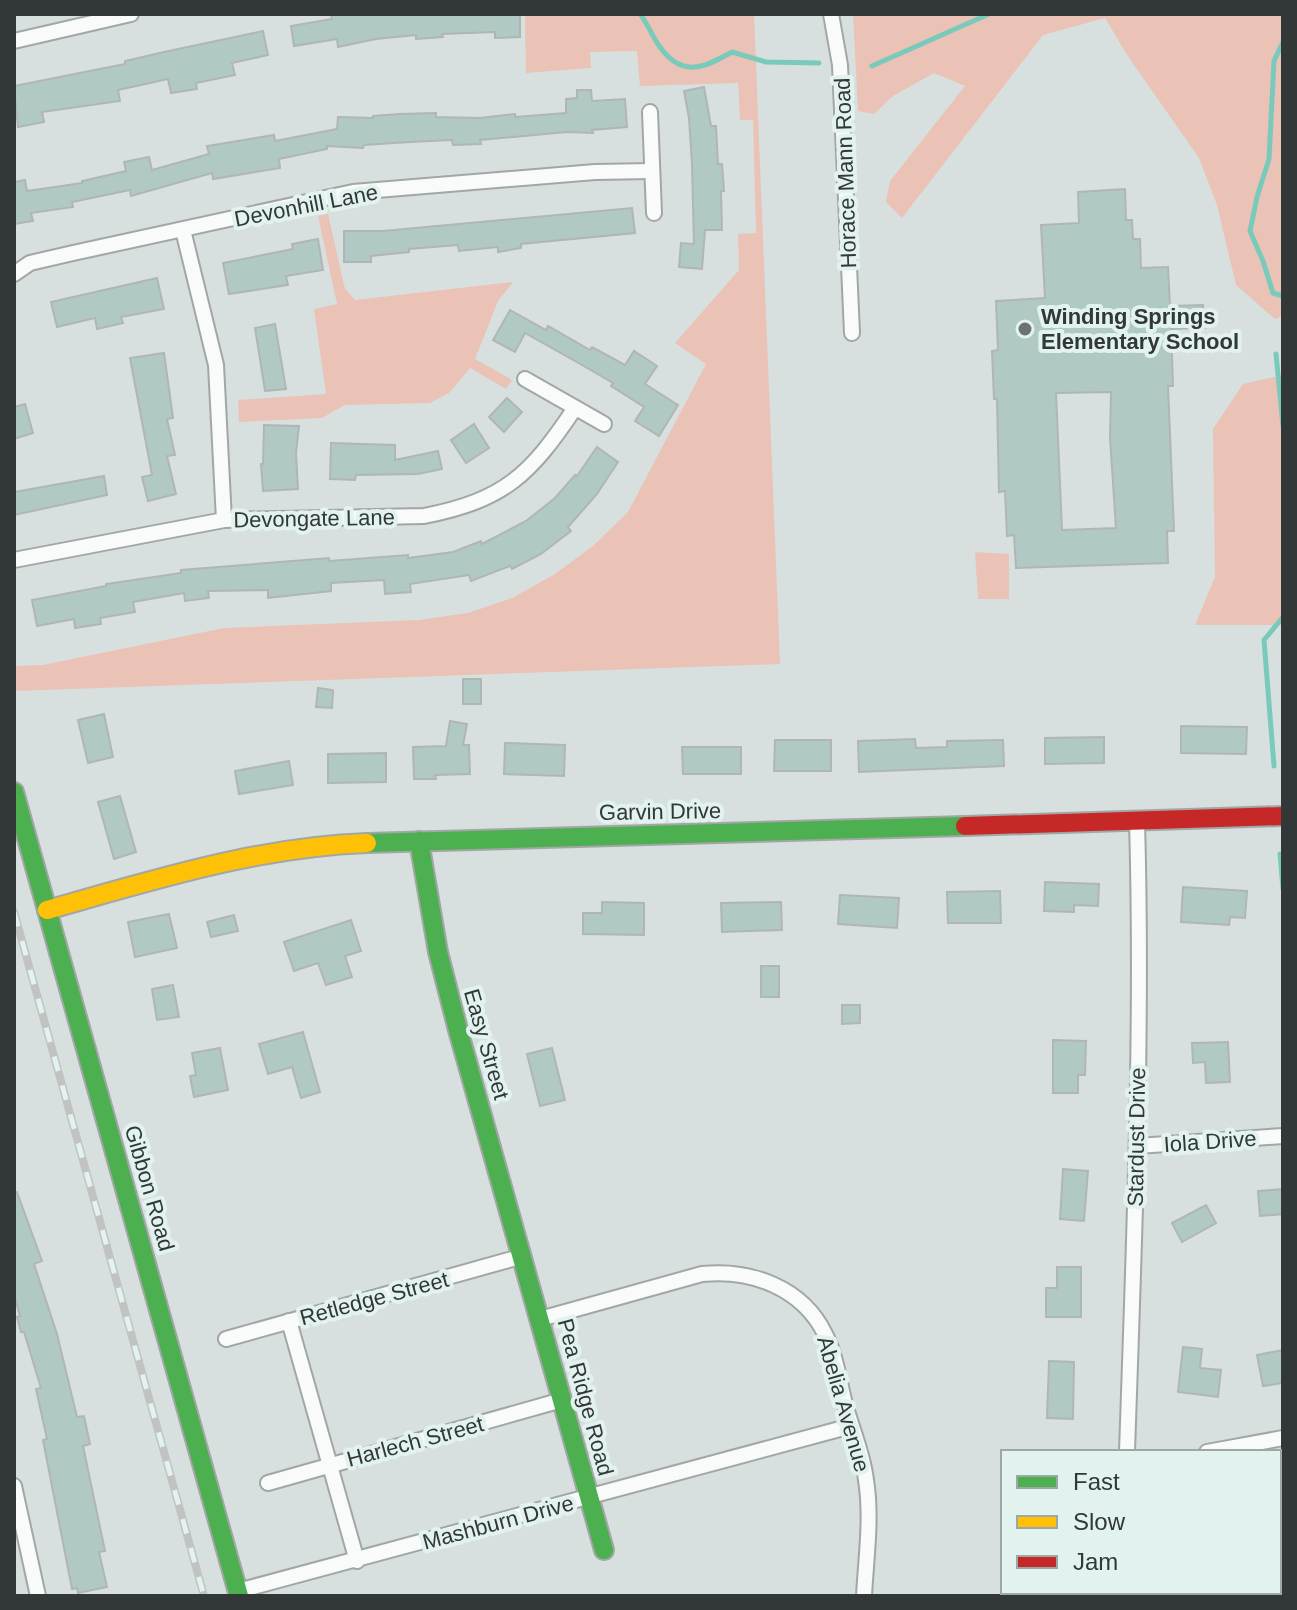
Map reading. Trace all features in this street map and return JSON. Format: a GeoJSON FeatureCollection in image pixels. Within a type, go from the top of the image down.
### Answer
{"type":"FeatureCollection","features":[{"type":"Feature","properties":{"kind":"street"},"geometry":{"type":"LineString","coordinates":[[14,41],[131,14]]}},
{"type":"Feature","properties":{"kind":"street","name":"Horace Mann Road"},"geometry":{"type":"LineString","coordinates":[[831,14],[837,32],[840,65],[852,333]]}},
{"type":"Feature","properties":{"kind":"street"},"geometry":{"type":"LineString","coordinates":[[650,112],[654,213]]}},
{"type":"Feature","properties":{"kind":"street","name":"Devonhill Lane"},"geometry":{"type":"LineString","coordinates":[[14,274],[30,263],[353,192],[595,172],[652,171]]}},
{"type":"Feature","properties":{"kind":"street"},"geometry":{"type":"LineString","coordinates":[[183,230],[216,365],[224,520]]}},
{"type":"Feature","properties":{"kind":"street"},"geometry":{"type":"LineString","coordinates":[[525,379],[604,424]]}},
{"type":"Feature","properties":{"kind":"street","name":"Devongate Lane"},"geometry":{"type":"LineString","coordinates":[[14,560],[224,520],[424,516],[473,503],[497,492],[525,473],[575,408]]}},
{"type":"Feature","properties":{"kind":"street","name":"Gibbon Road"},"geometry":{"type":"LineString","coordinates":[[14,792],[238,1594]]}},
{"type":"Feature","properties":{"kind":"street","name":"Garvin Drive"},"geometry":{"type":"LineString","coordinates":[[47,910],[207,865],[260,853],[329,844],[1283,816]]}},
{"type":"Feature","properties":{"kind":"street","name":"Stardust Drive"},"geometry":{"type":"LineString","coordinates":[[1127,1450],[1137,1146],[1140,914],[1137,821]]}},
{"type":"Feature","properties":{"kind":"street","name":"Easy Street"},"geometry":{"type":"LineString","coordinates":[[419,841],[441,965],[523,1256]]}},
{"type":"Feature","properties":{"kind":"street","name":"Iola Drive"},"geometry":{"type":"LineString","coordinates":[[1137,1146],[1283,1136]]}},
{"type":"Feature","properties":{"kind":"street","name":"Pea Ridge Road"},"geometry":{"type":"LineString","coordinates":[[523,1256],[604,1550]]}},
{"type":"Feature","properties":{"kind":"street","name":"Retledge Street"},"geometry":{"type":"LineString","coordinates":[[226,1339],[523,1256]]}},
{"type":"Feature","properties":{"kind":"street","name":"Abelia Avenue"},"geometry":{"type":"LineString","coordinates":[[540,1319],[702,1274],[730,1273],[757,1278],[795,1297],[820,1325],[830,1346],[863,1463],[867,1491],[864,1596]]}},
{"type":"Feature","properties":{"kind":"street"},"geometry":{"type":"LineString","coordinates":[[289,1321],[357,1561]]}},
{"type":"Feature","properties":{"kind":"street","name":"Harlech Street"},"geometry":{"type":"LineString","coordinates":[[268,1483],[562,1400]]}},
{"type":"Feature","properties":{"kind":"street","name":"Mashburn Drive"},"geometry":{"type":"LineString","coordinates":[[238,1594],[851,1426]]}},
{"type":"Feature","properties":{"kind":"street"},"geometry":{"type":"LineString","coordinates":[[1218,1450],[1283,1438]]}},
{"type":"Feature","properties":{"kind":"street"},"geometry":{"type":"LineString","coordinates":[[14,1486],[38,1596]]}},
{"type":"Feature","properties":{"kind":"shaded area"},"geometry":{"type":"Polygon","coordinates":[[[525,14],[754,14],[780,664],[14,691],[14,666],[43,665],[224,628],[419,620],[468,613],[512,598],[555,574],[593,546],[628,512],[706,364],[675,343],[739,270],[738,234],[756,233],[753,120],[740,120],[738,83],[640,86],[637,51],[590,52],[591,68],[526,73],[525,14]]]}},
{"type":"Feature","properties":{"kind":"shaded area"},"geometry":{"type":"Polygon","coordinates":[[[853,14],[1283,14],[1283,315],[1275,319],[1236,285],[1217,205],[1199,158],[1105,18],[1043,35],[902,218],[886,202],[890,181],[965,86],[934,73],[893,96],[874,114],[858,111],[853,14]]]}},
{"type":"Feature","properties":{"kind":"shaded area"},"geometry":{"type":"Polygon","coordinates":[[[328,214],[345,289],[355,300],[513,282],[498,301],[475,359],[512,380],[506,389],[470,368],[449,393],[430,403],[345,405],[322,418],[239,422],[238,400],[326,394],[314,309],[337,304],[318,216],[328,214]]]}},
{"type":"Feature","properties":{"kind":"shaded area"},"geometry":{"type":"Polygon","coordinates":[[[1283,375],[1283,625],[1195,625],[1215,577],[1213,429],[1243,384],[1283,375]]]}},
{"type":"Feature","properties":{"kind":"shaded area"},"geometry":{"type":"Polygon","coordinates":[[[975,552],[1009,554],[1009,599],[978,599],[975,552]]]}},
{"type":"Feature","properties":{"kind":"building"},"geometry":{"type":"Polygon","coordinates":[[[331,14],[520,15],[520,37],[495,38],[495,32],[442,34],[443,37],[416,39],[416,35],[338,47],[337,39],[294,46],[291,26],[332,19],[331,14]]]}},
{"type":"Feature","properties":{"kind":"building"},"geometry":{"type":"Polygon","coordinates":[[[263,31],[268,55],[232,63],[235,75],[196,83],[197,89],[171,93],[168,79],[118,90],[120,101],[42,112],[44,122],[18,127],[14,86],[125,64],[125,61],[263,31]]]}},
{"type":"Feature","properties":{"kind":"building"},"geometry":{"type":"Polygon","coordinates":[[[704,87],[711,126],[716,126],[718,164],[722,164],[724,191],[721,191],[722,230],[705,230],[702,269],[679,267],[681,243],[694,244],[689,118],[684,91],[704,87]]]}},
{"type":"Feature","properties":{"kind":"building"},"geometry":{"type":"Polygon","coordinates":[[[577,90],[591,90],[592,101],[625,99],[627,127],[592,130],[593,133],[567,132],[480,140],[481,144],[453,145],[452,140],[364,145],[363,148],[327,146],[327,149],[279,159],[280,168],[213,179],[212,173],[131,196],[130,190],[72,202],[73,207],[31,213],[33,221],[14,224],[14,182],[25,180],[27,191],[82,183],[126,171],[124,162],[149,157],[152,170],[209,154],[207,146],[274,135],[275,141],[337,129],[338,117],[373,118],[436,113],[436,117],[480,118],[566,113],[566,99],[577,98],[577,90]]]}},
{"type":"Feature","properties":{"kind":"building"},"geometry":{"type":"Polygon","coordinates":[[[1125,189],[1126,220],[1132,220],[1133,239],[1140,239],[1141,268],[1168,267],[1170,306],[1203,305],[1205,328],[1171,329],[1173,386],[1168,386],[1174,531],[1167,531],[1168,563],[1016,568],[1014,535],[1007,536],[1005,491],[999,492],[997,399],[994,399],[992,351],[998,350],[996,301],[1045,298],[1041,225],[1079,223],[1078,192],[1125,189]],[[1111,392],[1056,393],[1062,530],[1116,528],[1110,438],[1111,392]]]}},
{"type":"Feature","properties":{"kind":"building"},"geometry":{"type":"Polygon","coordinates":[[[632,208],[635,233],[521,244],[521,248],[498,252],[498,247],[459,251],[458,245],[409,249],[409,252],[371,256],[371,262],[344,262],[344,231],[383,231],[632,208]]]}},
{"type":"Feature","properties":{"kind":"building"},"geometry":{"type":"Polygon","coordinates":[[[318,239],[323,270],[286,276],[288,285],[229,294],[223,263],[293,249],[292,244],[318,239]]]}},
{"type":"Feature","properties":{"kind":"building"},"geometry":{"type":"Polygon","coordinates":[[[157,278],[164,309],[121,317],[123,323],[97,329],[95,318],[57,327],[51,302],[157,278]]]}},
{"type":"Feature","properties":{"kind":"building"},"geometry":{"type":"Polygon","coordinates":[[[510,310],[546,330],[548,326],[590,350],[592,347],[625,365],[634,351],[657,366],[645,384],[678,405],[659,436],[635,421],[644,407],[611,386],[613,383],[582,365],[525,333],[515,352],[493,340],[510,310]]]}},
{"type":"Feature","properties":{"kind":"building"},"geometry":{"type":"Polygon","coordinates":[[[275,324],[286,389],[265,391],[255,328],[275,324]]]}},
{"type":"Feature","properties":{"kind":"building"},"geometry":{"type":"Polygon","coordinates":[[[164,353],[173,418],[167,419],[175,455],[167,456],[176,494],[148,501],[142,477],[152,475],[130,358],[164,353]]]}},
{"type":"Feature","properties":{"kind":"building"},"geometry":{"type":"Polygon","coordinates":[[[507,398],[522,412],[504,432],[489,417],[507,398]]]}},
{"type":"Feature","properties":{"kind":"building"},"geometry":{"type":"Polygon","coordinates":[[[25,404],[33,433],[14,439],[14,407],[25,404]]]}},
{"type":"Feature","properties":{"kind":"building"},"geometry":{"type":"Polygon","coordinates":[[[474,424],[489,448],[466,463],[451,440],[474,424]]]}},
{"type":"Feature","properties":{"kind":"building"},"geometry":{"type":"Polygon","coordinates":[[[264,425],[299,426],[296,453],[298,489],[263,491],[261,464],[264,425]]]}},
{"type":"Feature","properties":{"kind":"building"},"geometry":{"type":"Polygon","coordinates":[[[331,443],[395,445],[395,460],[438,451],[442,469],[418,474],[356,475],[355,480],[330,479],[331,443]]]}},
{"type":"Feature","properties":{"kind":"building"},"geometry":{"type":"Polygon","coordinates":[[[597,447],[618,462],[597,494],[568,527],[571,531],[541,554],[512,569],[510,566],[471,581],[469,575],[410,584],[411,592],[385,594],[384,580],[331,583],[331,591],[268,598],[268,590],[208,591],[209,598],[185,601],[184,593],[133,602],[135,612],[100,618],[101,624],[75,628],[74,619],[37,626],[32,600],[106,584],[181,573],[181,570],[329,558],[329,561],[408,555],[408,558],[453,552],[481,541],[482,544],[526,521],[555,498],[577,476],[597,447]]]}},
{"type":"Feature","properties":{"kind":"building"},"geometry":{"type":"Polygon","coordinates":[[[104,476],[107,495],[14,515],[14,492],[104,476]]]}},
{"type":"Feature","properties":{"kind":"building"},"geometry":{"type":"Polygon","coordinates":[[[463,679],[481,679],[481,704],[463,704],[463,679]]]}},
{"type":"Feature","properties":{"kind":"building"},"geometry":{"type":"Polygon","coordinates":[[[318,688],[333,690],[332,708],[316,707],[318,688]]]}},
{"type":"Feature","properties":{"kind":"building"},"geometry":{"type":"Polygon","coordinates":[[[104,714],[113,757],[88,763],[78,720],[104,714]]]}},
{"type":"Feature","properties":{"kind":"building"},"geometry":{"type":"Polygon","coordinates":[[[450,721],[467,724],[463,745],[469,745],[470,774],[414,779],[413,747],[446,746],[450,721]]]}},
{"type":"Feature","properties":{"kind":"building"},"geometry":{"type":"Polygon","coordinates":[[[1181,726],[1247,727],[1246,754],[1181,753],[1181,726]]]}},
{"type":"Feature","properties":{"kind":"building"},"geometry":{"type":"Polygon","coordinates":[[[1104,737],[1104,763],[1045,764],[1045,738],[1104,737]]]}},
{"type":"Feature","properties":{"kind":"building"},"geometry":{"type":"Polygon","coordinates":[[[915,739],[916,748],[947,747],[947,741],[1003,740],[1004,766],[859,772],[858,741],[915,739]]]}},
{"type":"Feature","properties":{"kind":"building"},"geometry":{"type":"Polygon","coordinates":[[[775,740],[831,740],[831,771],[774,771],[775,740]]]}},
{"type":"Feature","properties":{"kind":"building"},"geometry":{"type":"Polygon","coordinates":[[[505,743],[565,745],[564,776],[504,774],[505,743]]]}},
{"type":"Feature","properties":{"kind":"building"},"geometry":{"type":"Polygon","coordinates":[[[682,747],[741,747],[741,774],[683,774],[682,747]]]}},
{"type":"Feature","properties":{"kind":"building"},"geometry":{"type":"Polygon","coordinates":[[[386,753],[386,782],[328,783],[328,754],[386,753]]]}},
{"type":"Feature","properties":{"kind":"building"},"geometry":{"type":"Polygon","coordinates":[[[289,761],[293,785],[239,794],[235,771],[289,761]]]}},
{"type":"Feature","properties":{"kind":"building"},"geometry":{"type":"Polygon","coordinates":[[[120,796],[136,852],[114,859],[98,802],[120,796]]]}},
{"type":"Feature","properties":{"kind":"building"},"geometry":{"type":"Polygon","coordinates":[[[1045,882],[1099,884],[1098,906],[1074,905],[1074,912],[1044,911],[1045,882]]]}},
{"type":"Feature","properties":{"kind":"building"},"geometry":{"type":"Polygon","coordinates":[[[1183,887],[1247,891],[1245,918],[1230,917],[1229,925],[1181,922],[1183,887]]]}},
{"type":"Feature","properties":{"kind":"building"},"geometry":{"type":"Polygon","coordinates":[[[1000,891],[1001,923],[948,923],[947,892],[1000,891]]]}},
{"type":"Feature","properties":{"kind":"building"},"geometry":{"type":"Polygon","coordinates":[[[840,895],[899,898],[897,928],[838,924],[840,895]]]}},
{"type":"Feature","properties":{"kind":"building"},"geometry":{"type":"Polygon","coordinates":[[[602,902],[644,903],[644,935],[583,934],[583,913],[602,913],[602,902]]]}},
{"type":"Feature","properties":{"kind":"building"},"geometry":{"type":"Polygon","coordinates":[[[781,902],[782,930],[722,932],[721,903],[781,902]]]}},
{"type":"Feature","properties":{"kind":"building"},"geometry":{"type":"Polygon","coordinates":[[[169,914],[177,948],[135,957],[128,922],[169,914]]]}},
{"type":"Feature","properties":{"kind":"building"},"geometry":{"type":"Polygon","coordinates":[[[234,915],[238,931],[211,937],[207,922],[234,915]]]}},
{"type":"Feature","properties":{"kind":"building"},"geometry":{"type":"Polygon","coordinates":[[[351,920],[361,951],[345,956],[352,977],[326,985],[318,963],[294,971],[284,942],[351,920]]]}},
{"type":"Feature","properties":{"kind":"building"},"geometry":{"type":"Polygon","coordinates":[[[761,966],[779,966],[779,997],[761,997],[761,966]]]}},
{"type":"Feature","properties":{"kind":"building"},"geometry":{"type":"Polygon","coordinates":[[[173,985],[179,1017],[157,1020],[152,989],[173,985]]]}},
{"type":"Feature","properties":{"kind":"building"},"geometry":{"type":"Polygon","coordinates":[[[842,1005],[860,1005],[860,1023],[842,1024],[842,1005]]]}},
{"type":"Feature","properties":{"kind":"building"},"geometry":{"type":"Polygon","coordinates":[[[303,1032],[320,1092],[301,1098],[292,1067],[268,1074],[259,1044],[303,1032]]]}},
{"type":"Feature","properties":{"kind":"building"},"geometry":{"type":"Polygon","coordinates":[[[1053,1040],[1086,1041],[1085,1075],[1078,1075],[1078,1093],[1053,1093],[1053,1040]]]}},
{"type":"Feature","properties":{"kind":"building"},"geometry":{"type":"Polygon","coordinates":[[[1228,1042],[1230,1082],[1206,1083],[1205,1062],[1193,1063],[1192,1043],[1228,1042]]]}},
{"type":"Feature","properties":{"kind":"building"},"geometry":{"type":"Polygon","coordinates":[[[220,1048],[228,1090],[194,1097],[190,1076],[196,1075],[192,1053],[220,1048]]]}},
{"type":"Feature","properties":{"kind":"building"},"geometry":{"type":"Polygon","coordinates":[[[552,1048],[565,1100],[540,1106],[527,1054],[552,1048]]]}},
{"type":"Feature","properties":{"kind":"building"},"geometry":{"type":"Polygon","coordinates":[[[1063,1169],[1088,1171],[1084,1221],[1060,1219],[1063,1169]]]}},
{"type":"Feature","properties":{"kind":"building"},"geometry":{"type":"Polygon","coordinates":[[[1283,1189],[1283,1214],[1260,1216],[1258,1191],[1283,1189]]]}},
{"type":"Feature","properties":{"kind":"building"},"geometry":{"type":"Polygon","coordinates":[[[17,1192],[42,1261],[34,1264],[57,1334],[77,1417],[84,1416],[90,1444],[83,1446],[105,1551],[99,1552],[107,1587],[78,1593],[77,1588],[72,1589],[43,1440],[47,1439],[36,1389],[41,1388],[17,1317],[20,1316],[14,1295],[14,1193],[17,1192]]]}},
{"type":"Feature","properties":{"kind":"building"},"geometry":{"type":"Polygon","coordinates":[[[1206,1205],[1216,1223],[1182,1242],[1172,1223],[1206,1205]]]}},
{"type":"Feature","properties":{"kind":"building"},"geometry":{"type":"Polygon","coordinates":[[[1057,1267],[1081,1267],[1081,1317],[1046,1317],[1046,1288],[1057,1288],[1057,1267]]]}},
{"type":"Feature","properties":{"kind":"building"},"geometry":{"type":"Polygon","coordinates":[[[1183,1347],[1202,1349],[1200,1368],[1221,1370],[1218,1397],[1178,1392],[1183,1347]]]}},
{"type":"Feature","properties":{"kind":"building"},"geometry":{"type":"Polygon","coordinates":[[[1283,1350],[1283,1383],[1263,1386],[1257,1355],[1283,1350]]]}},
{"type":"Feature","properties":{"kind":"building"},"geometry":{"type":"Polygon","coordinates":[[[1049,1361],[1074,1362],[1073,1419],[1047,1418],[1049,1361]]]}},
{"type":"Feature","properties":{"kind":"waterway"},"geometry":{"type":"LineString","coordinates":[[640,14],[668,57],[685,66],[703,66],[732,52],[766,62],[819,63]]}},
{"type":"Feature","properties":{"kind":"waterway"},"geometry":{"type":"LineString","coordinates":[[872,66],[989,14]]}},
{"type":"Feature","properties":{"kind":"waterway"},"geometry":{"type":"LineString","coordinates":[[1283,42],[1274,61],[1269,159],[1250,231],[1273,293],[1283,296]]}},
{"type":"Feature","properties":{"kind":"waterway"},"geometry":{"type":"LineString","coordinates":[[1276,354],[1283,426]]}},
{"type":"Feature","properties":{"kind":"waterway"},"geometry":{"type":"LineString","coordinates":[[1274,766],[1264,640],[1283,617]]}},
{"type":"Feature","properties":{"kind":"waterway"},"geometry":{"type":"LineString","coordinates":[[1280,854],[1283,889]]}},
{"type":"Feature","properties":{"kind":"railway"},"geometry":{"type":"LineString","coordinates":[[14,912],[204,1596]]}},
{"type":"Feature","properties":{"kind":"traffic: fast"},"geometry":{"type":"LineString","coordinates":[[14,792],[239,1596]]}},
{"type":"Feature","properties":{"kind":"traffic: fast"},"geometry":{"type":"LineString","coordinates":[[367,843],[965,826]]}},
{"type":"Feature","properties":{"kind":"traffic: fast"},"geometry":{"type":"LineString","coordinates":[[419,841],[438,952],[458,1030],[604,1550]]}},
{"type":"Feature","properties":{"kind":"traffic: slow"},"geometry":{"type":"LineString","coordinates":[[47,910],[245,858],[367,843]]}},
{"type":"Feature","properties":{"kind":"traffic: jam"},"geometry":{"type":"LineString","coordinates":[[965,826],[1283,816]]}},
{"type":"Feature","properties":{"kind":"place","name":"Winding Springs Elementary School"},"geometry":{"type":"Point","coordinates":[1025,329]}}]}
